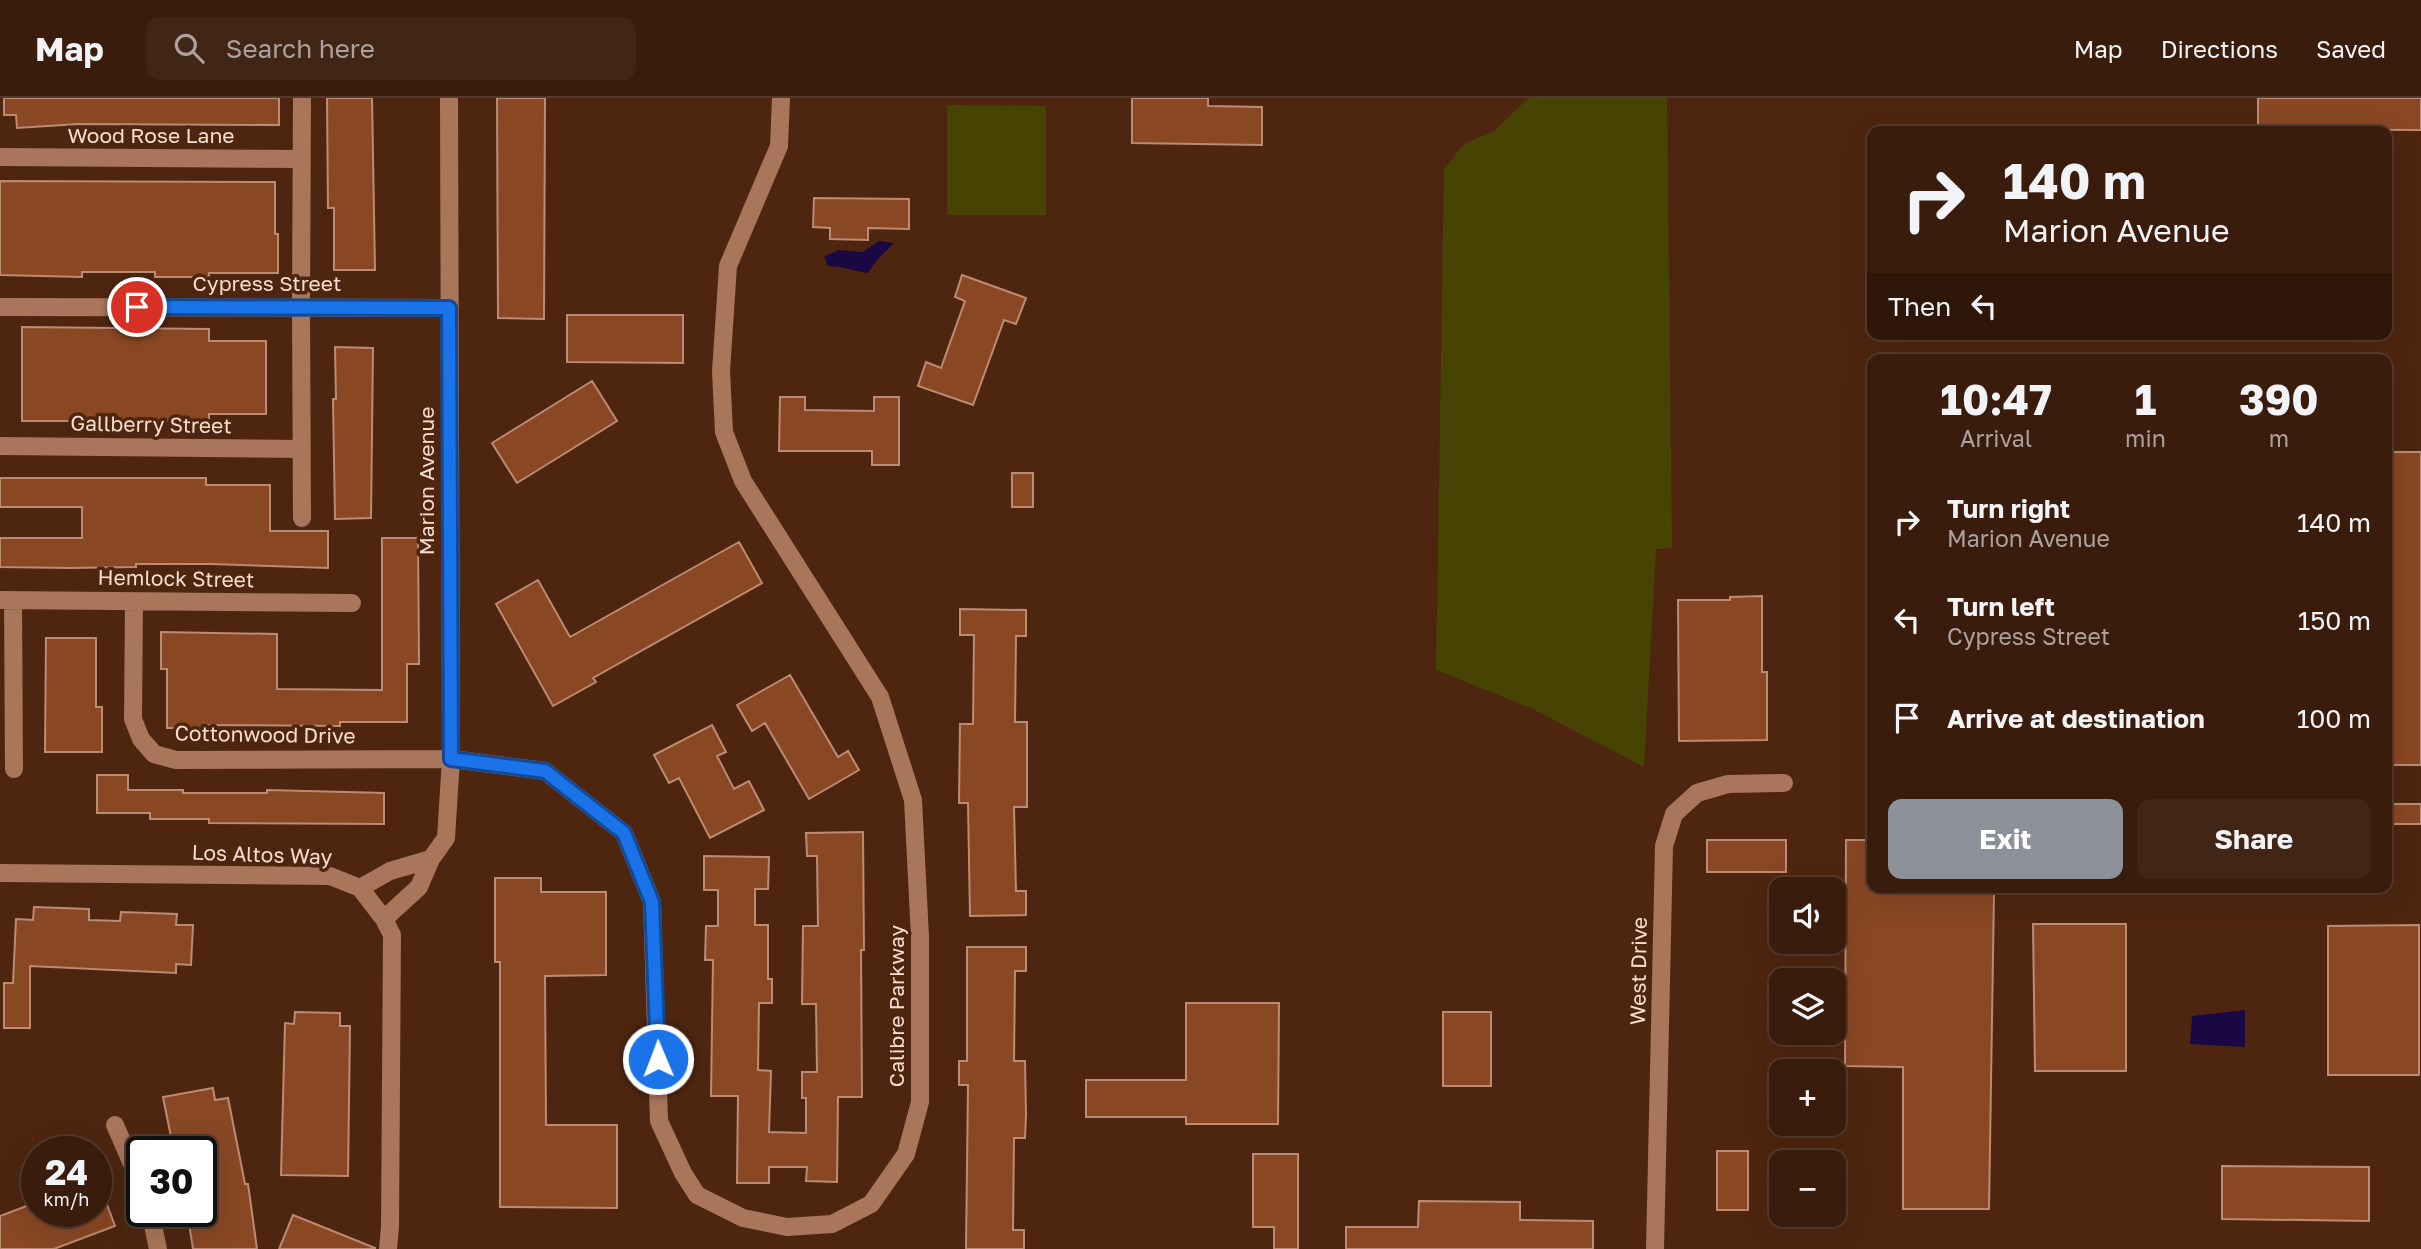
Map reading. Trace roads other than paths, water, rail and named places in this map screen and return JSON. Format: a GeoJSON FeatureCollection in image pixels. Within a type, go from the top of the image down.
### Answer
{"type":"FeatureCollection","features":[{"type":"Feature","properties":{"kind":"street"},"geometry":{"type":"LineString","coordinates":[[302,517],[300,307],[303,98]]}},
{"type":"Feature","properties":{"kind":"street","name":"Marion Avenue"},"geometry":{"type":"LineString","coordinates":[[384,919],[419,887],[431,859],[446,838],[451,759],[449,98]]}},
{"type":"Feature","properties":{"kind":"street","name":"Calibre Parkway"},"geometry":{"type":"LineString","coordinates":[[451,759],[545,771],[624,833],[652,902],[659,1121],[683,1173],[697,1195],[743,1218],[787,1227],[832,1224],[870,1203],[906,1154],[920,1102],[920,937],[913,800],[880,697],[743,481],[724,432],[721,372],[728,265],[779,146],[781,98]]}},
{"type":"Feature","properties":{"kind":"street","name":"Wood Rose Lane"},"geometry":{"type":"LineString","coordinates":[[0,157],[302,159]]}},
{"type":"Feature","properties":{"kind":"street","name":"Cypress Street"},"geometry":{"type":"LineString","coordinates":[[0,307],[449,308]]}},
{"type":"Feature","properties":{"kind":"street","name":"Gallberry Street"},"geometry":{"type":"LineString","coordinates":[[0,446],[302,449]]}},
{"type":"Feature","properties":{"kind":"street"},"geometry":{"type":"LineString","coordinates":[[7,600],[14,769]]}},
{"type":"Feature","properties":{"kind":"street","name":"Hemlock Street"},"geometry":{"type":"LineString","coordinates":[[7,600],[352,603]]}},
{"type":"Feature","properties":{"kind":"street","name":"Cottonwood Drive"},"geometry":{"type":"LineString","coordinates":[[134,601],[134,719],[141,739],[154,754],[176,760],[451,759]]}},
{"type":"Feature","properties":{"kind":"street","name":"West Drive"},"geometry":{"type":"LineString","coordinates":[[1656,1249],[1664,846],[1674,814],[1698,793],[1728,784],[1784,783]]}},
{"type":"Feature","properties":{"kind":"street"},"geometry":{"type":"LineString","coordinates":[[388,1249],[392,935],[384,919],[360,888],[390,871],[431,859]]}},
{"type":"Feature","properties":{"kind":"street","name":"Los Altos Way"},"geometry":{"type":"LineString","coordinates":[[0,873],[330,876],[360,888]]}},
{"type":"Feature","properties":{"kind":"street"},"geometry":{"type":"LineString","coordinates":[[115,1125],[126,1150]]}},
{"type":"Feature","properties":{"kind":"street"},"geometry":{"type":"LineString","coordinates":[[153,1227],[158,1249]]}}]}
